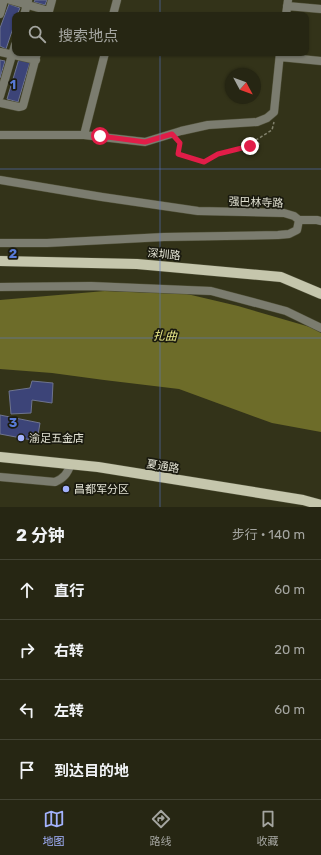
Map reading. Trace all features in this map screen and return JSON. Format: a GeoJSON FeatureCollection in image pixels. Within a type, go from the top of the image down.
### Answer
{"type":"FeatureCollection","features":[{"type":"Feature","properties":{"kind":"main road","name":"深圳路"},"geometry":{"type":"LineString","coordinates":[[0,261],[137,264],[281,277],[321,294]]}},
{"type":"Feature","properties":{"kind":"main road","name":"夏通路"},"geometry":{"type":"LineString","coordinates":[[0,457],[71,464],[303,500],[321,505]]}},
{"type":"Feature","properties":{"kind":"street"},"geometry":{"type":"LineString","coordinates":[[0,14],[4,0]]}},
{"type":"Feature","properties":{"kind":"street"},"geometry":{"type":"LineString","coordinates":[[10,0],[28,2],[46,12]]}},
{"type":"Feature","properties":{"kind":"street"},"geometry":{"type":"LineString","coordinates":[[48,12],[52,0]]}},
{"type":"Feature","properties":{"kind":"street"},"geometry":{"type":"LineString","coordinates":[[115,12],[117,0]]}},
{"type":"Feature","properties":{"kind":"street"},"geometry":{"type":"LineString","coordinates":[[25,12],[28,2]]}},
{"type":"Feature","properties":{"kind":"street"},"geometry":{"type":"LineString","coordinates":[[288,3],[321,9]]}},
{"type":"Feature","properties":{"kind":"street"},"geometry":{"type":"LineString","coordinates":[[0,52],[12,55],[0,96]]}},
{"type":"Feature","properties":{"kind":"street"},"geometry":{"type":"LineString","coordinates":[[0,103],[19,107],[22,106],[36,57],[24,56]]}},
{"type":"Feature","properties":{"kind":"street"},"geometry":{"type":"LineString","coordinates":[[84,135],[104,56]]}},
{"type":"Feature","properties":{"kind":"street"},"geometry":{"type":"LineString","coordinates":[[0,135],[84,135],[145,142],[208,125],[257,122],[267,118],[274,112],[280,56]]}},
{"type":"Feature","properties":{"kind":"street"},"geometry":{"type":"LineString","coordinates":[[287,56],[321,61]]}},
{"type":"Feature","properties":{"kind":"street","name":"强巴林寺路"},"geometry":{"type":"LineString","coordinates":[[0,180],[198,211],[284,213],[294,216],[299,220],[321,221]]}},
{"type":"Feature","properties":{"kind":"street"},"geometry":{"type":"LineString","coordinates":[[0,243],[47,244],[164,237],[278,235],[289,234],[297,230],[299,220]]}},
{"type":"Feature","properties":{"kind":"street"},"geometry":{"type":"LineString","coordinates":[[0,287],[90,286],[211,291],[286,311],[321,328]]}},
{"type":"Feature","properties":{"kind":"street"},"geometry":{"type":"LineString","coordinates":[[0,477],[55,482],[62,479],[67,474],[71,464]]}},
{"type":"Feature","properties":{"kind":"path"},"geometry":{"type":"LineString","coordinates":[[172,134],[180,143],[178,154],[204,162],[218,154],[259,144],[256,140],[272,130],[274,112]]}},
{"type":"Feature","properties":{"kind":"water","name":"扎曲"},"geometry":{"type":"Polygon","coordinates":[[[105,291],[187,294],[238,306],[310,327],[321,333],[321,432],[272,423],[179,389],[52,373],[0,369],[0,300],[105,291]]]}},
{"type":"Feature","properties":{"kind":"building"},"geometry":{"type":"Polygon","coordinates":[[[35,0],[47,0],[45,5],[34,2],[35,0]]]}},
{"type":"Feature","properties":{"kind":"building"},"geometry":{"type":"Polygon","coordinates":[[[9,4],[20,8],[18,12],[12,12],[12,31],[6,49],[0,46],[0,28],[9,4]]]}},
{"type":"Feature","properties":{"kind":"building"},"geometry":{"type":"Polygon","coordinates":[[[19,59],[30,62],[18,102],[7,99],[19,59]]]}},
{"type":"Feature","properties":{"kind":"building"},"geometry":{"type":"Polygon","coordinates":[[[0,60],[5,61],[0,78],[0,60]]]}},
{"type":"Feature","properties":{"kind":"building"},"geometry":{"type":"Polygon","coordinates":[[[32,381],[53,383],[52,403],[32,400],[31,413],[11,414],[9,391],[30,388],[32,381]]]}},
{"type":"Feature","properties":{"kind":"building"},"geometry":{"type":"Polygon","coordinates":[[[0,415],[40,423],[37,441],[0,434],[0,415]]]}},
{"type":"Feature","properties":{"kind":"place","name":"渝足五金店"},"geometry":{"type":"Point","coordinates":[21,438]}},
{"type":"Feature","properties":{"kind":"place","name":"昌都军分区"},"geometry":{"type":"Point","coordinates":[66,489]}},
{"type":"Feature","properties":{"kind":"route"},"geometry":{"type":"LineString","coordinates":[[100,136],[145,142],[172,134],[180,143],[178,154],[204,162],[218,154],[250,146]]}}]}
